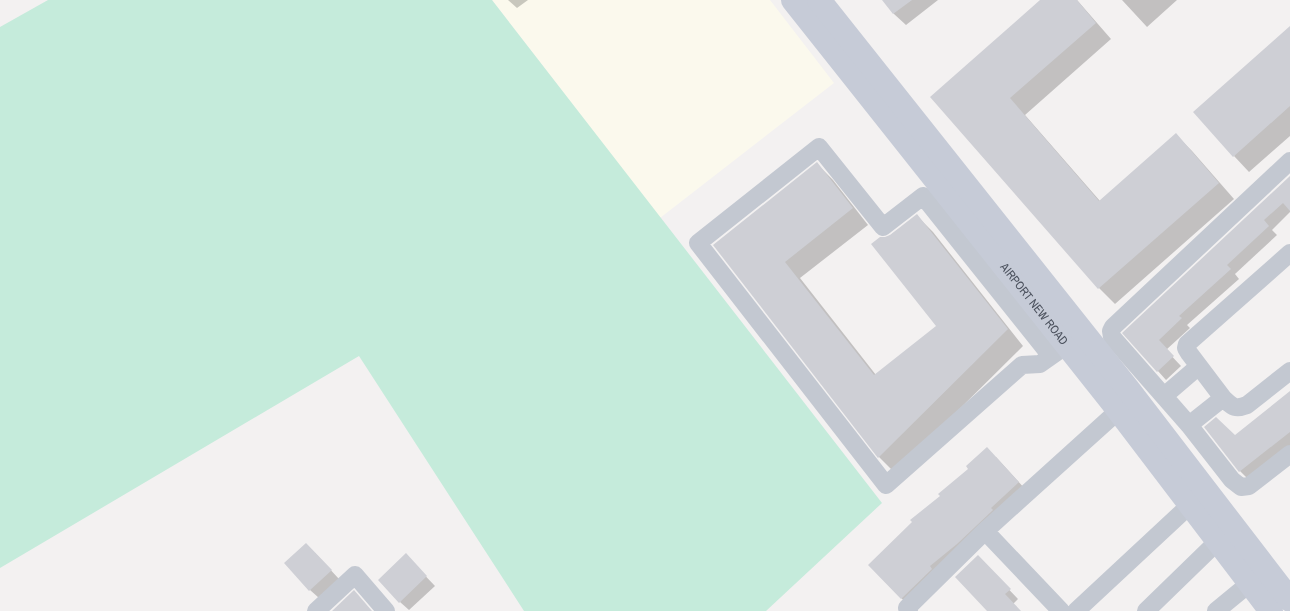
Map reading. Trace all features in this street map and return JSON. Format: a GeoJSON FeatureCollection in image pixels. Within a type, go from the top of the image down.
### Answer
{"type":"FeatureCollection","features":[{"type":"Feature","properties":{"kind":"main road","name":"AIRPORT NEW ROAD"},"geometry":{"type":"LineString","coordinates":[[793,0],[1058,350],[1118,411],[1271,611]]}},
{"type":"Feature","properties":{"kind":"main road","name":"AIRPORT NEW ROAD"},"geometry":{"type":"LineString","coordinates":[[820,0],[1122,381],[1290,600]]}},
{"type":"Feature","properties":{"kind":"street"},"geometry":{"type":"LineString","coordinates":[[819,147],[883,227],[923,196],[1058,350],[1040,364],[1022,365],[886,485],[698,243],[819,147]]}},
{"type":"Feature","properties":{"kind":"street"},"geometry":{"type":"LineString","coordinates":[[1290,161],[1113,327],[1111,331],[1112,337],[1189,425],[1232,480],[1241,487],[1249,486],[1290,454]]}},
{"type":"Feature","properties":{"kind":"street"},"geometry":{"type":"LineString","coordinates":[[1290,253],[1187,344],[1186,348],[1223,398],[1234,408],[1246,405],[1290,371]]}},
{"type":"Feature","properties":{"kind":"street"},"geometry":{"type":"LineString","coordinates":[[1164,396],[1199,366]]}},
{"type":"Feature","properties":{"kind":"street"},"geometry":{"type":"LineString","coordinates":[[1189,425],[1223,398]]}},
{"type":"Feature","properties":{"kind":"street"},"geometry":{"type":"LineString","coordinates":[[909,611],[907,608],[986,531],[1118,411]]}},
{"type":"Feature","properties":{"kind":"street"},"geometry":{"type":"LineString","coordinates":[[1076,611],[1190,505]]}},
{"type":"Feature","properties":{"kind":"street"},"geometry":{"type":"LineString","coordinates":[[986,531],[1061,611]]}},
{"type":"Feature","properties":{"kind":"street"},"geometry":{"type":"LineString","coordinates":[[1146,611],[1218,541]]}},
{"type":"Feature","properties":{"kind":"street"},"geometry":{"type":"LineString","coordinates":[[316,611],[355,575],[386,611]]}},
{"type":"Feature","properties":{"kind":"street"},"geometry":{"type":"LineString","coordinates":[[1216,611],[1250,583]]}},
{"type":"Feature","properties":{"kind":"shaded area"},"geometry":{"type":"Polygon","coordinates":[[[492,0],[770,0],[834,83],[660,218],[492,0]]]}},
{"type":"Feature","properties":{"kind":"green space"},"geometry":{"type":"Polygon","coordinates":[[[48,0],[492,0],[882,503],[766,611],[524,611],[359,356],[0,568],[0,27],[48,0]]]}},
{"type":"Feature","properties":{"kind":"building"},"geometry":{"type":"Polygon","coordinates":[[[882,0],[912,0],[893,14],[882,0]]]}},
{"type":"Feature","properties":{"kind":"building"},"geometry":{"type":"Polygon","coordinates":[[[1040,0],[1077,0],[1096,23],[1010,98],[1099,201],[1176,133],[1219,183],[1098,289],[930,97],[1040,0]]]}},
{"type":"Feature","properties":{"kind":"building"},"geometry":{"type":"Polygon","coordinates":[[[1290,26],[1290,106],[1233,157],[1193,112],[1290,26]]]}},
{"type":"Feature","properties":{"kind":"building"},"geometry":{"type":"Polygon","coordinates":[[[817,162],[853,208],[785,262],[874,375],[936,326],[871,244],[880,237],[890,235],[917,214],[1008,329],[878,458],[713,245],[817,162]]]}},
{"type":"Feature","properties":{"kind":"building"},"geometry":{"type":"Polygon","coordinates":[[[1290,176],[1290,211],[1283,203],[1264,220],[1269,226],[1227,265],[1231,269],[1179,316],[1182,318],[1159,340],[1174,356],[1157,372],[1122,333],[1290,176]]]}},
{"type":"Feature","properties":{"kind":"building"},"geometry":{"type":"Polygon","coordinates":[[[1290,391],[1290,432],[1239,472],[1204,427],[1216,417],[1235,435],[1290,391]]]}},
{"type":"Feature","properties":{"kind":"building"},"geometry":{"type":"Polygon","coordinates":[[[987,447],[1019,482],[957,544],[930,566],[932,569],[901,599],[868,565],[912,522],[910,520],[940,496],[938,494],[968,469],[966,466],[987,447]]]}},
{"type":"Feature","properties":{"kind":"building"},"geometry":{"type":"Polygon","coordinates":[[[306,543],[332,570],[309,591],[284,563],[306,543]]]}},
{"type":"Feature","properties":{"kind":"building"},"geometry":{"type":"Polygon","coordinates":[[[406,553],[427,576],[399,603],[378,580],[406,553]]]}},
{"type":"Feature","properties":{"kind":"building"},"geometry":{"type":"Polygon","coordinates":[[[978,555],[1011,589],[1005,594],[1021,611],[987,611],[955,577],[978,555]]]}},
{"type":"Feature","properties":{"kind":"building"},"geometry":{"type":"Polygon","coordinates":[[[354,590],[372,611],[332,611],[354,590]]]}}]}
